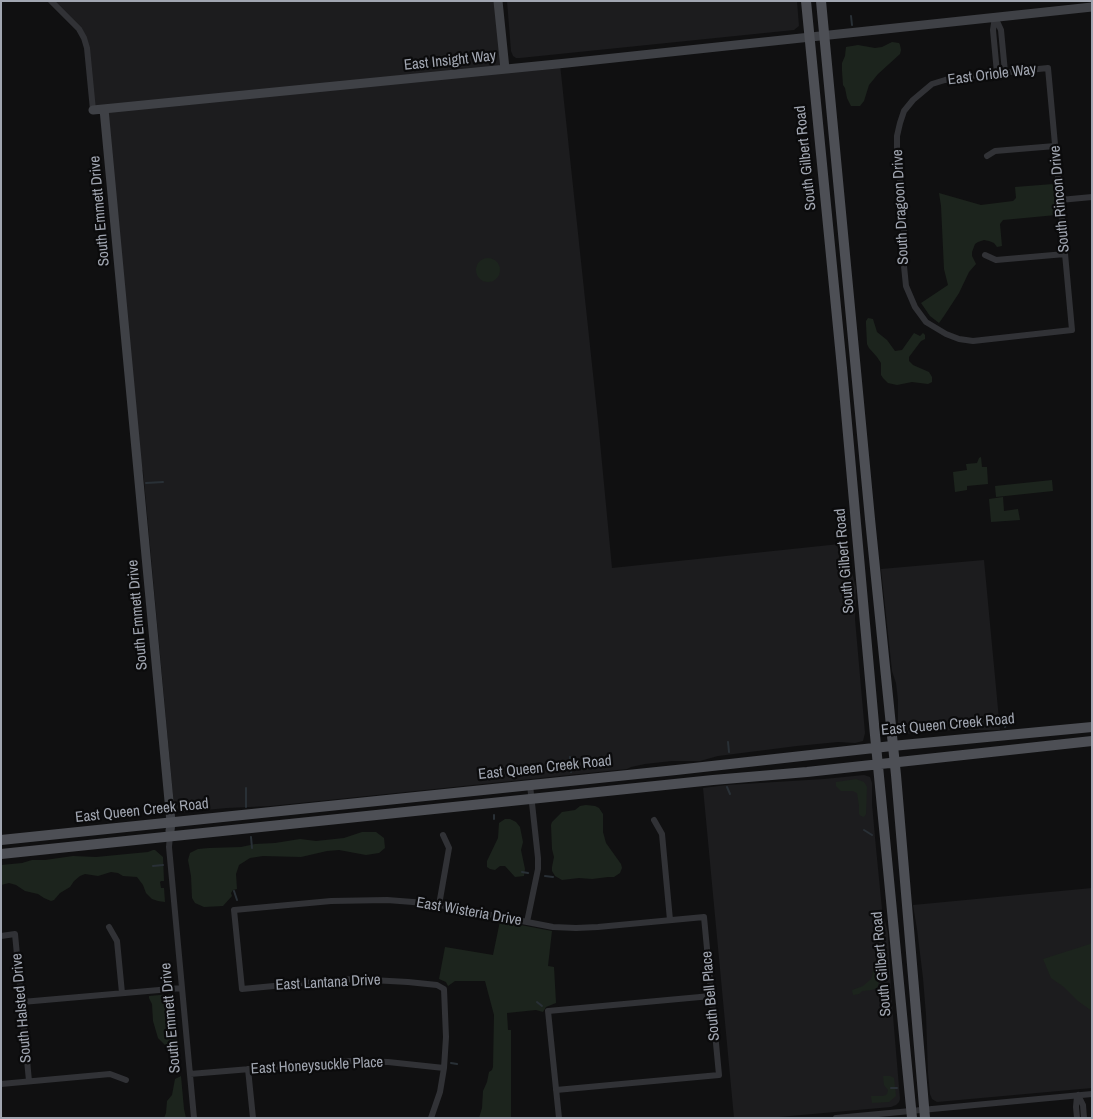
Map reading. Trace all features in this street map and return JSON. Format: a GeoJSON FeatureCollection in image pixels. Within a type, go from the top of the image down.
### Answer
{"type":"FeatureCollection","features":[{"type":"Feature","properties":{"kind":"main road","name":"South Gilbert Road"},"geometry":{"type":"LineString","coordinates":[[806,1],[911,1114]]}},
{"type":"Feature","properties":{"kind":"main road","name":"South Gilbert Road"},"geometry":{"type":"LineString","coordinates":[[820,1],[894,762],[924,1114]]}},
{"type":"Feature","properties":{"kind":"main road"},"geometry":{"type":"LineString","coordinates":[[845,407],[860,406]]}},
{"type":"Feature","properties":{"kind":"main road"},"geometry":{"type":"LineString","coordinates":[[861,577],[876,576]]}},
{"type":"Feature","properties":{"kind":"main road","name":"East Queen Creek Road"},"geometry":{"type":"LineString","coordinates":[[1,854],[170,830],[530,785],[876,747],[1092,727]]}},
{"type":"Feature","properties":{"kind":"main road","name":"East Queen Creek Road"},"geometry":{"type":"LineString","coordinates":[[1,840],[170,830],[532,799],[1092,741]]}},
{"type":"Feature","properties":{"kind":"main road"},"geometry":{"type":"LineString","coordinates":[[712,766],[713,780]]}},
{"type":"Feature","properties":{"kind":"street"},"geometry":{"type":"LineString","coordinates":[[51,1],[79,29],[84,38],[87,48],[93,110]]}},
{"type":"Feature","properties":{"kind":"street"},"geometry":{"type":"LineString","coordinates":[[498,1],[505,69]]}},
{"type":"Feature","properties":{"kind":"street","name":"East Insight Way"},"geometry":{"type":"LineString","coordinates":[[93,110],[1092,8]]}},
{"type":"Feature","properties":{"kind":"street"},"geometry":{"type":"LineString","coordinates":[[995,17],[1001,30],[1005,72]]}},
{"type":"Feature","properties":{"kind":"street"},"geometry":{"type":"LineString","coordinates":[[995,17],[993,30],[997,73]]}},
{"type":"Feature","properties":{"kind":"street","name":"East Oriole Way"},"geometry":{"type":"LineString","coordinates":[[913,100],[932,84],[946,80],[1048,68]]}},
{"type":"Feature","properties":{"kind":"street","name":"South Rincon Drive"},"geometry":{"type":"LineString","coordinates":[[1048,68],[1072,330]]}},
{"type":"Feature","properties":{"kind":"street","name":"South Dragoon Drive"},"geometry":{"type":"LineString","coordinates":[[913,100],[904,111],[900,123],[897,149],[904,220],[906,286],[920,315],[926,322],[946,334],[960,339],[973,340],[1072,330]]}},
{"type":"Feature","properties":{"kind":"street","name":"South Emmett Drive"},"geometry":{"type":"LineString","coordinates":[[104,109],[170,830],[169,847],[194,1118]]}},
{"type":"Feature","properties":{"kind":"street"},"geometry":{"type":"LineString","coordinates":[[987,156],[995,151],[1055,146]]}},
{"type":"Feature","properties":{"kind":"street"},"geometry":{"type":"LineString","coordinates":[[1060,200],[1092,198]]}},
{"type":"Feature","properties":{"kind":"street"},"geometry":{"type":"LineString","coordinates":[[985,255],[996,260],[1065,254]]}},
{"type":"Feature","properties":{"kind":"street"},"geometry":{"type":"LineString","coordinates":[[527,922],[538,869],[530,785]]}},
{"type":"Feature","properties":{"kind":"street"},"geometry":{"type":"LineString","coordinates":[[654,820],[662,834],[670,920]]}},
{"type":"Feature","properties":{"kind":"street"},"geometry":{"type":"LineString","coordinates":[[439,905],[449,848],[443,835]]}},
{"type":"Feature","properties":{"kind":"street","name":"East Wisteria Drive"},"geometry":{"type":"LineString","coordinates":[[242,989],[234,910],[330,901],[413,902],[439,905],[553,927],[576,928],[704,917]]}},
{"type":"Feature","properties":{"kind":"street","name":"South Bell Place"},"geometry":{"type":"LineString","coordinates":[[556,1090],[718,1075],[704,917]]}},
{"type":"Feature","properties":{"kind":"street"},"geometry":{"type":"LineString","coordinates":[[109,927],[117,941],[122,993]]}},
{"type":"Feature","properties":{"kind":"street","name":"South Halsted Drive"},"geometry":{"type":"LineString","coordinates":[[1,936],[15,934],[29,1081]]}},
{"type":"Feature","properties":{"kind":"street","name":"East Lantana Drive"},"geometry":{"type":"LineString","coordinates":[[242,989],[353,979],[437,985],[444,989],[446,1037],[444,1068]]}},
{"type":"Feature","properties":{"kind":"street"},"geometry":{"type":"LineString","coordinates":[[22,1002],[182,988]]}},
{"type":"Feature","properties":{"kind":"street"},"geometry":{"type":"LineString","coordinates":[[559,1118],[548,1011],[711,996]]}},
{"type":"Feature","properties":{"kind":"street","name":"East Honeysuckle Place"},"geometry":{"type":"LineString","coordinates":[[190,1074],[325,1062],[369,1061],[444,1068]]}},
{"type":"Feature","properties":{"kind":"street"},"geometry":{"type":"LineString","coordinates":[[431,1118],[440,1092],[444,1068]]}},
{"type":"Feature","properties":{"kind":"street"},"geometry":{"type":"LineString","coordinates":[[248,1069],[253,1118]]}},
{"type":"Feature","properties":{"kind":"street"},"geometry":{"type":"LineString","coordinates":[[1,1084],[110,1074],[126,1080]]}},
{"type":"Feature","properties":{"kind":"street"},"geometry":{"type":"LineString","coordinates":[[836,1118],[924,1114],[1092,1094]]}},
{"type":"Feature","properties":{"kind":"street"},"geometry":{"type":"LineString","coordinates":[[1077,1118],[1076,1106],[1078,1095]]}},
{"type":"Feature","properties":{"kind":"street"},"geometry":{"type":"LineString","coordinates":[[1078,1095],[1083,1105],[1084,1118]]}},
{"type":"Feature","properties":{"kind":"shaded area"},"geometry":{"type":"Polygon","coordinates":[[[51,1],[498,1],[505,69],[560,64],[612,568],[849,543],[851,568],[856,588],[855,619],[865,733],[863,741],[797,746],[718,756],[700,761],[672,761],[645,764],[627,769],[271,806],[184,812],[177,809],[174,806],[143,470],[138,468],[104,109],[93,110],[84,38],[51,1]]]}},
{"type":"Feature","properties":{"kind":"shaded area"},"geometry":{"type":"Polygon","coordinates":[[[507,1],[797,1],[799,26],[794,30],[516,58],[511,51],[507,1]]]}},
{"type":"Feature","properties":{"kind":"shaded area"},"geometry":{"type":"Polygon","coordinates":[[[892,42],[899,43],[900,54],[869,85],[864,101],[860,106],[851,106],[843,85],[842,63],[846,47],[858,45],[875,48],[892,42]]]}},
{"type":"Feature","properties":{"kind":"shaded area"},"geometry":{"type":"Polygon","coordinates":[[[1053,184],[1056,215],[1003,220],[1000,224],[1002,246],[997,247],[994,243],[984,240],[975,244],[972,256],[976,264],[969,272],[959,293],[939,323],[930,316],[921,303],[948,285],[944,269],[939,193],[981,205],[1013,201],[1016,198],[1015,187],[1053,184]]]}},
{"type":"Feature","properties":{"kind":"shaded area"},"geometry":{"type":"Polygon","coordinates":[[[488,258],[497,261],[500,270],[497,279],[488,282],[479,279],[476,270],[479,261],[488,258]]]}},
{"type":"Feature","properties":{"kind":"shaded area"},"geometry":{"type":"Polygon","coordinates":[[[868,318],[873,319],[877,332],[887,340],[895,351],[902,350],[914,333],[920,336],[923,333],[925,335],[925,339],[921,341],[909,357],[909,361],[913,365],[929,372],[932,382],[928,384],[912,382],[897,385],[888,383],[883,378],[881,375],[881,363],[867,344],[866,321],[868,318]]]}},
{"type":"Feature","properties":{"kind":"shaded area"},"geometry":{"type":"Polygon","coordinates":[[[981,457],[982,467],[987,467],[988,484],[967,486],[967,490],[955,492],[953,472],[967,470],[966,464],[977,463],[981,457]]]}},
{"type":"Feature","properties":{"kind":"shaded area"},"geometry":{"type":"Polygon","coordinates":[[[1052,480],[1053,491],[996,497],[995,486],[1052,480]]]}},
{"type":"Feature","properties":{"kind":"shaded area"},"geometry":{"type":"Polygon","coordinates":[[[1003,497],[1004,511],[1018,509],[1020,520],[991,522],[989,499],[1003,497]]]}},
{"type":"Feature","properties":{"kind":"shaded area"},"geometry":{"type":"Polygon","coordinates":[[[984,560],[1000,730],[901,733],[898,728],[898,700],[892,671],[881,569],[984,560]]]}},
{"type":"Feature","properties":{"kind":"shaded area"},"geometry":{"type":"Polygon","coordinates":[[[864,775],[870,777],[872,783],[872,804],[882,909],[888,933],[899,1102],[891,1107],[768,1118],[734,1118],[703,788],[864,775]]]}},
{"type":"Feature","properties":{"kind":"shaded area"},"geometry":{"type":"Polygon","coordinates":[[[856,779],[864,782],[867,787],[866,814],[864,817],[859,814],[857,793],[841,791],[836,786],[836,782],[856,779]]]}},
{"type":"Feature","properties":{"kind":"shaded area"},"geometry":{"type":"Polygon","coordinates":[[[586,805],[599,808],[603,814],[603,832],[606,843],[622,868],[620,873],[614,877],[562,880],[555,876],[552,871],[554,857],[551,825],[562,812],[575,810],[580,806],[586,805]]]}},
{"type":"Feature","properties":{"kind":"shaded area"},"geometry":{"type":"Polygon","coordinates":[[[505,819],[516,822],[520,827],[523,842],[521,850],[525,869],[524,876],[515,877],[505,866],[500,866],[495,870],[487,867],[487,861],[498,838],[499,823],[505,819]]]}},
{"type":"Feature","properties":{"kind":"shaded area"},"geometry":{"type":"Polygon","coordinates":[[[362,832],[376,832],[384,838],[385,848],[379,853],[366,855],[339,850],[301,857],[263,856],[250,858],[239,865],[236,874],[237,889],[233,890],[232,896],[223,906],[204,907],[195,903],[192,898],[188,860],[190,853],[198,849],[241,847],[300,839],[316,841],[344,838],[362,832]]]}},
{"type":"Feature","properties":{"kind":"shaded area"},"geometry":{"type":"Polygon","coordinates":[[[153,850],[163,857],[164,881],[160,882],[161,888],[164,888],[165,902],[152,899],[146,893],[137,877],[123,876],[111,872],[98,876],[85,874],[80,876],[70,887],[51,901],[38,894],[25,891],[16,885],[9,883],[1,885],[1,865],[32,860],[73,856],[96,857],[153,850]]]}},
{"type":"Feature","properties":{"kind":"shaded area"},"geometry":{"type":"Polygon","coordinates":[[[1092,888],[1092,1088],[937,1102],[932,1099],[928,1073],[923,978],[913,905],[1092,888]]]}},
{"type":"Feature","properties":{"kind":"shaded area"},"geometry":{"type":"Polygon","coordinates":[[[500,921],[552,931],[548,966],[554,967],[556,1003],[546,1007],[543,1012],[536,1010],[507,1013],[508,1030],[511,1030],[511,1118],[479,1118],[482,1108],[483,1091],[489,1072],[493,1067],[494,1015],[485,981],[455,981],[448,986],[446,982],[439,979],[445,947],[493,955],[500,921]]]}},
{"type":"Feature","properties":{"kind":"shaded area"},"geometry":{"type":"Polygon","coordinates":[[[1092,942],[1092,1011],[1051,978],[1043,959],[1092,942]]]}},
{"type":"Feature","properties":{"kind":"shaded area"},"geometry":{"type":"Polygon","coordinates":[[[874,964],[878,964],[881,974],[877,988],[853,995],[852,990],[863,986],[870,980],[874,964]]]}},
{"type":"Feature","properties":{"kind":"shaded area"},"geometry":{"type":"Polygon","coordinates":[[[171,994],[175,998],[180,1066],[173,1063],[169,1049],[158,1038],[153,1021],[152,1004],[149,998],[149,996],[171,994]]]}},
{"type":"Feature","properties":{"kind":"shaded area"},"geometry":{"type":"Polygon","coordinates":[[[181,1076],[186,1118],[164,1118],[167,1101],[172,1095],[175,1079],[181,1076]]]}},
{"type":"Feature","properties":{"kind":"shaded area"},"geometry":{"type":"Polygon","coordinates":[[[883,1076],[894,1078],[896,1096],[889,1102],[872,1103],[871,1096],[887,1094],[888,1090],[884,1085],[883,1076]]]}},
{"type":"Feature","properties":{"kind":"waterway"},"geometry":{"type":"LineString","coordinates":[[851,16],[852,25]]}},
{"type":"Feature","properties":{"kind":"waterway"},"geometry":{"type":"LineString","coordinates":[[146,483],[163,482]]}},
{"type":"Feature","properties":{"kind":"waterway"},"geometry":{"type":"LineString","coordinates":[[1005,727],[1007,719]]}},
{"type":"Feature","properties":{"kind":"waterway"},"geometry":{"type":"LineString","coordinates":[[728,742],[729,752]]}},
{"type":"Feature","properties":{"kind":"waterway"},"geometry":{"type":"LineString","coordinates":[[570,757],[571,772]]}},
{"type":"Feature","properties":{"kind":"waterway"},"geometry":{"type":"LineString","coordinates":[[727,787],[730,794]]}},
{"type":"Feature","properties":{"kind":"waterway"},"geometry":{"type":"LineString","coordinates":[[246,788],[246,807]]}},
{"type":"Feature","properties":{"kind":"waterway"},"geometry":{"type":"LineString","coordinates":[[864,830],[872,835]]}},
{"type":"Feature","properties":{"kind":"waterway"},"geometry":{"type":"LineString","coordinates":[[251,837],[252,848]]}},
{"type":"Feature","properties":{"kind":"waterway"},"geometry":{"type":"LineString","coordinates":[[153,866],[163,865]]}},
{"type":"Feature","properties":{"kind":"waterway"},"geometry":{"type":"LineString","coordinates":[[522,872],[528,873]]}},
{"type":"Feature","properties":{"kind":"waterway"},"geometry":{"type":"LineString","coordinates":[[545,876],[553,877]]}},
{"type":"Feature","properties":{"kind":"waterway"},"geometry":{"type":"LineString","coordinates":[[234,891],[237,900]]}},
{"type":"Feature","properties":{"kind":"waterway"},"geometry":{"type":"LineString","coordinates":[[537,1002],[542,1006]]}},
{"type":"Feature","properties":{"kind":"waterway"},"geometry":{"type":"LineString","coordinates":[[451,1063],[457,1064]]}},
{"type":"Feature","properties":{"kind":"waterway"},"geometry":{"type":"LineString","coordinates":[[891,1088],[897,1088]]}}]}
